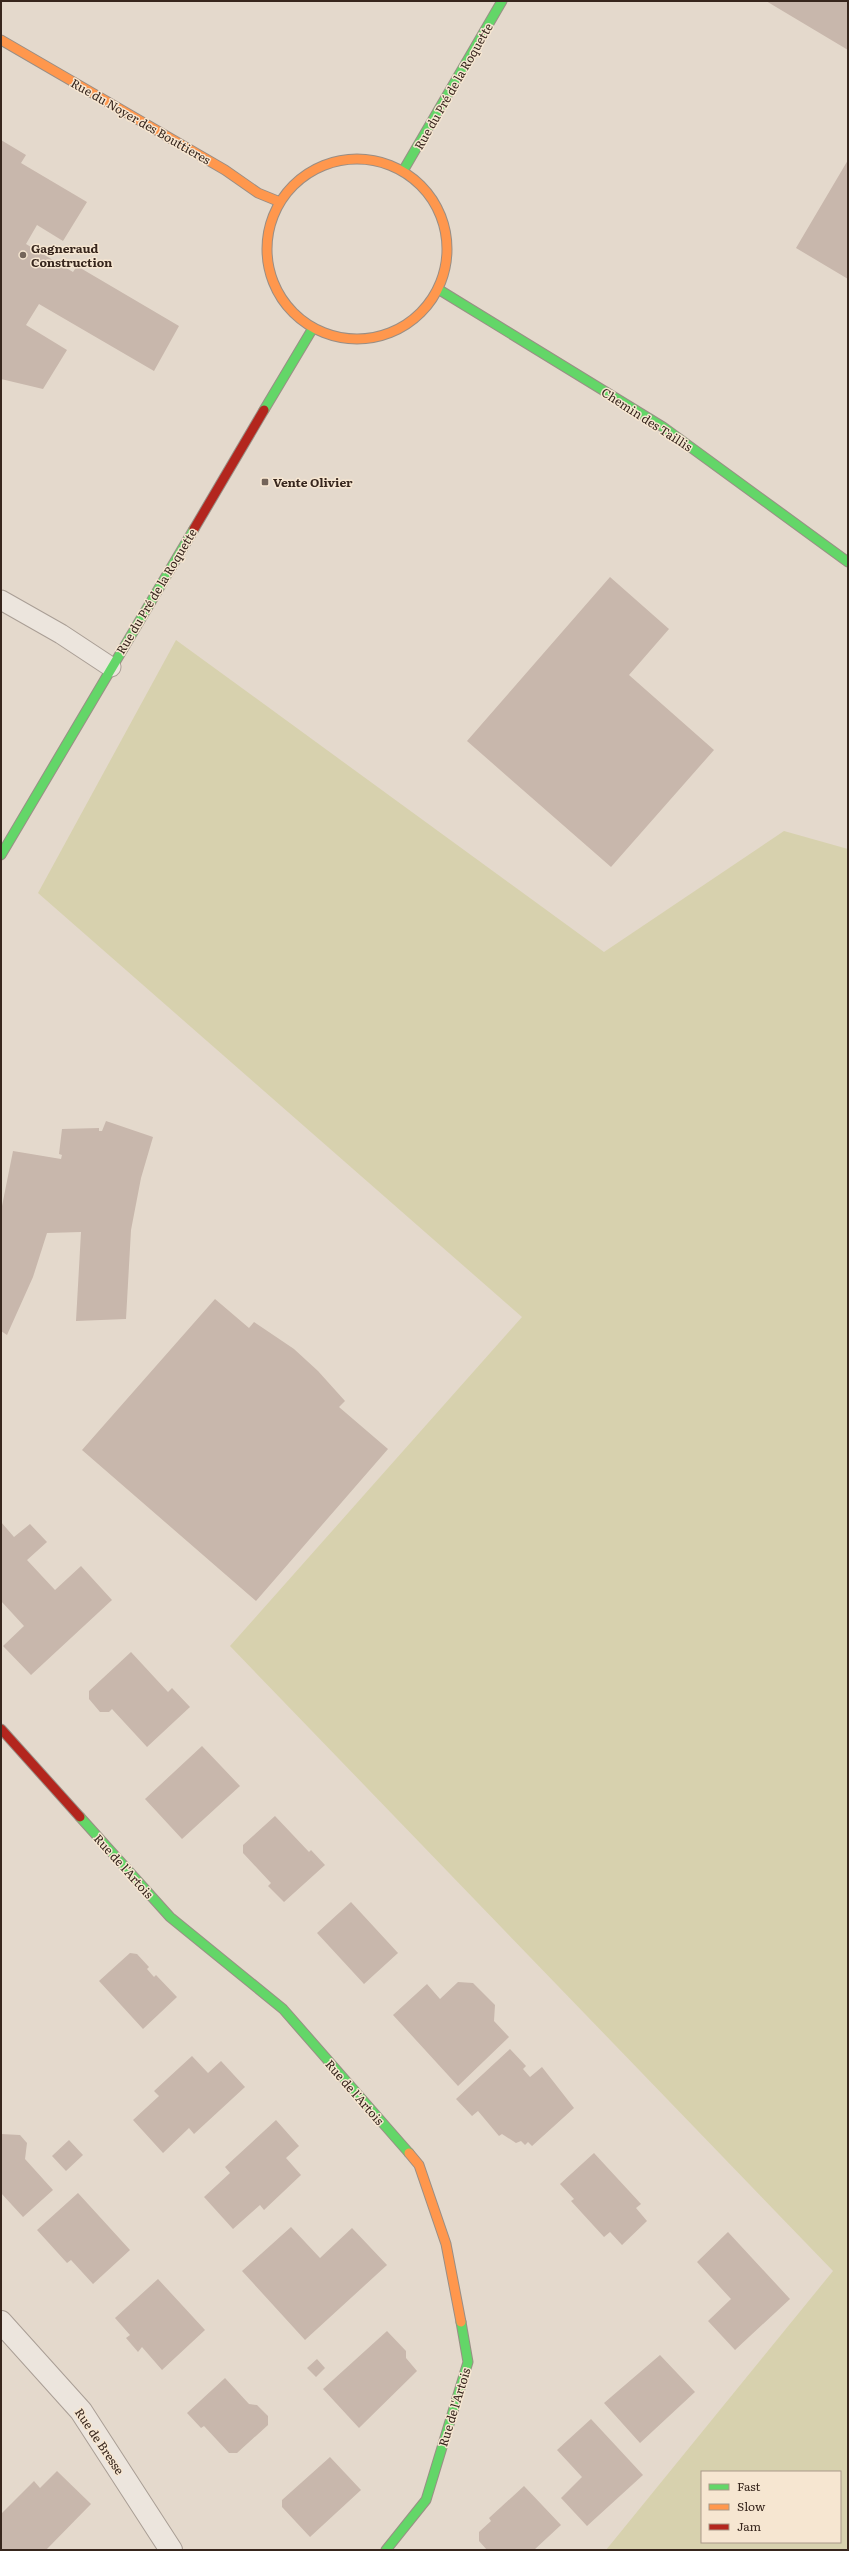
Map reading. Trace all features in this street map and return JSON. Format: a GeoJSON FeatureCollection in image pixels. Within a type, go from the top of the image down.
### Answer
{"type":"FeatureCollection","features":[{"type":"Feature","properties":{"kind":"street","name":"Rue du Pré de la Roquette"},"geometry":{"type":"LineString","coordinates":[[403,171],[502,1]]}},
{"type":"Feature","properties":{"kind":"street","name":"Rue du Noyer des Bouttieres"},"geometry":{"type":"LineString","coordinates":[[1,40],[225,170],[258,192],[280,202]]}},
{"type":"Feature","properties":{"kind":"street"},"geometry":{"type":"LineString","coordinates":[[349,159],[377,161],[403,171],[424,188],[438,211],[446,236],[446,263],[438,289],[421,312],[397,330],[369,338],[340,338],[313,328],[290,310],[274,286],[266,258],[268,228],[280,202],[298,180],[322,165],[349,159]]}},
{"type":"Feature","properties":{"kind":"street","name":"Chemin des Taillis"},"geometry":{"type":"LineString","coordinates":[[438,289],[663,427],[848,562]]}},
{"type":"Feature","properties":{"kind":"street","name":"Rue du Pré de la Roquette"},"geometry":{"type":"LineString","coordinates":[[1,855],[313,328]]}},
{"type":"Feature","properties":{"kind":"street","name":"Rue de l'Artois"},"geometry":{"type":"LineString","coordinates":[[1,1729],[170,1917],[283,2009],[419,2165],[446,2244],[468,2362],[426,2500],[386,2550]]}},
{"type":"Feature","properties":{"kind":"street","name":"Rue de Bresse"},"geometry":{"type":"LineString","coordinates":[[1,2322],[82,2411],[171,2550]]}},
{"type":"Feature","properties":{"kind":"lane"},"geometry":{"type":"LineString","coordinates":[[1,600],[60,634],[111,667]]}},
{"type":"Feature","properties":{"kind":"shaded area"},"geometry":{"type":"Polygon","coordinates":[[[176,640],[604,952],[784,831],[848,849],[848,2550],[606,2550],[833,2271],[230,1646],[522,1317],[38,893],[176,640]]]}},
{"type":"Feature","properties":{"kind":"building"},"geometry":{"type":"Polygon","coordinates":[[[766,1],[848,1],[848,50],[766,1]]]}},
{"type":"Feature","properties":{"kind":"building","name":"Gagneraud Construction"},"geometry":{"type":"Polygon","coordinates":[[[1,140],[26,155],[21,163],[87,202],[63,241],[37,225],[26,244],[73,272],[77,266],[179,326],[154,371],[39,304],[26,325],[67,350],[43,389],[1,379],[1,140]]]}},
{"type":"Feature","properties":{"kind":"building"},"geometry":{"type":"Polygon","coordinates":[[[848,160],[848,279],[796,248],[848,160]]]}},
{"type":"Feature","properties":{"kind":"building"},"geometry":{"type":"Polygon","coordinates":[[[610,577],[669,629],[629,675],[714,750],[611,867],[467,741],[610,577]]]}},
{"type":"Feature","properties":{"kind":"building"},"geometry":{"type":"Polygon","coordinates":[[[106,1121],[153,1137],[141,1178],[131,1230],[126,1319],[76,1321],[81,1232],[47,1233],[33,1277],[7,1335],[1,1331],[1,1211],[13,1151],[61,1159],[62,1155],[59,1154],[62,1129],[99,1128],[99,1131],[102,1131],[106,1121]]]}},
{"type":"Feature","properties":{"kind":"building"},"geometry":{"type":"Polygon","coordinates":[[[215,1299],[249,1328],[254,1322],[294,1349],[318,1371],[345,1401],[339,1407],[388,1449],[256,1601],[82,1450],[215,1299]]]}},
{"type":"Feature","properties":{"kind":"building"},"geometry":{"type":"Polygon","coordinates":[[[1,1522],[14,1537],[30,1524],[47,1542],[27,1560],[55,1590],[81,1566],[112,1600],[31,1675],[3,1646],[24,1626],[1,1601],[1,1522]]]}},
{"type":"Feature","properties":{"kind":"building"},"geometry":{"type":"Polygon","coordinates":[[[131,1652],[168,1692],[172,1688],[190,1707],[147,1747],[112,1709],[109,1712],[100,1712],[89,1699],[89,1691],[131,1652]]]}},
{"type":"Feature","properties":{"kind":"building"},"geometry":{"type":"Polygon","coordinates":[[[202,1746],[240,1786],[182,1839],[145,1799],[202,1746]]]}},
{"type":"Feature","properties":{"kind":"building"},"geometry":{"type":"Polygon","coordinates":[[[275,1816],[309,1852],[311,1850],[325,1865],[284,1902],[268,1886],[271,1883],[243,1853],[243,1845],[275,1816]]]}},
{"type":"Feature","properties":{"kind":"building"},"geometry":{"type":"Polygon","coordinates":[[[351,1902],[398,1953],[364,1984],[317,1933],[351,1902]]]}},
{"type":"Feature","properties":{"kind":"building"},"geometry":{"type":"Polygon","coordinates":[[[130,1953],[137,1954],[149,1967],[147,1969],[154,1977],[156,1975],[177,1997],[143,2029],[99,1981],[130,1953]]]}},
{"type":"Feature","properties":{"kind":"building"},"geometry":{"type":"Polygon","coordinates":[[[458,1982],[473,1983],[495,2005],[494,2021],[509,2037],[458,2086],[393,2015],[427,1984],[440,1999],[458,1982]]]}},
{"type":"Feature","properties":{"kind":"building"},"geometry":{"type":"Polygon","coordinates":[[[510,2049],[526,2066],[523,2069],[530,2077],[542,2067],[574,2108],[532,2146],[528,2142],[525,2145],[521,2141],[516,2143],[502,2134],[499,2136],[478,2111],[472,2116],[456,2099],[510,2049]]]}},
{"type":"Feature","properties":{"kind":"building"},"geometry":{"type":"Polygon","coordinates":[[[192,2056],[208,2073],[221,2061],[245,2087],[194,2134],[189,2128],[163,2153],[133,2120],[159,2096],[154,2091],[192,2056]]]}},
{"type":"Feature","properties":{"kind":"building"},"geometry":{"type":"Polygon","coordinates":[[[276,2120],[299,2146],[286,2158],[301,2175],[264,2210],[260,2205],[233,2229],[204,2197],[230,2173],[225,2167],[276,2120]]]}},
{"type":"Feature","properties":{"kind":"building"},"geometry":{"type":"Polygon","coordinates":[[[1,2134],[20,2135],[27,2143],[25,2159],[53,2190],[23,2217],[1,2193],[1,2134]]]}},
{"type":"Feature","properties":{"kind":"building"},"geometry":{"type":"Polygon","coordinates":[[[69,2140],[83,2155],[66,2171],[52,2156],[69,2140]]]}},
{"type":"Feature","properties":{"kind":"building"},"geometry":{"type":"Polygon","coordinates":[[[594,2153],[641,2204],[636,2208],[647,2221],[622,2245],[610,2232],[604,2237],[571,2201],[574,2199],[560,2184],[594,2153]]]}},
{"type":"Feature","properties":{"kind":"building"},"geometry":{"type":"Polygon","coordinates":[[[78,2193],[130,2250],[93,2284],[71,2260],[67,2263],[37,2230],[78,2193]]]}},
{"type":"Feature","properties":{"kind":"building"},"geometry":{"type":"Polygon","coordinates":[[[291,2227],[320,2258],[352,2228],[387,2265],[305,2340],[242,2271],[291,2227]]]}},
{"type":"Feature","properties":{"kind":"building"},"geometry":{"type":"Polygon","coordinates":[[[728,2232],[790,2299],[735,2350],[708,2321],[731,2299],[697,2262],[728,2232]]]}},
{"type":"Feature","properties":{"kind":"building"},"geometry":{"type":"Polygon","coordinates":[[[158,2279],[205,2330],[162,2370],[142,2347],[138,2352],[126,2338],[130,2335],[115,2318],[158,2279]]]}},
{"type":"Feature","properties":{"kind":"building"},"geometry":{"type":"Polygon","coordinates":[[[387,2331],[406,2351],[406,2358],[417,2371],[359,2428],[323,2389],[387,2331]]]}},
{"type":"Feature","properties":{"kind":"building"},"geometry":{"type":"Polygon","coordinates":[[[660,2355],[695,2392],[640,2443],[604,2403],[660,2355]]]}},
{"type":"Feature","properties":{"kind":"building"},"geometry":{"type":"Polygon","coordinates":[[[317,2359],[325,2368],[316,2377],[307,2368],[317,2359]]]}},
{"type":"Feature","properties":{"kind":"building"},"geometry":{"type":"Polygon","coordinates":[[[225,2378],[249,2404],[257,2405],[268,2416],[268,2425],[237,2453],[229,2453],[204,2426],[201,2428],[187,2413],[225,2378]]]}},
{"type":"Feature","properties":{"kind":"building"},"geometry":{"type":"Polygon","coordinates":[[[591,2419],[643,2475],[587,2526],[561,2498],[582,2477],[557,2450],[591,2419]]]}},
{"type":"Feature","properties":{"kind":"building"},"geometry":{"type":"Polygon","coordinates":[[[330,2457],[361,2490],[310,2537],[282,2507],[282,2500],[330,2457]]]}},
{"type":"Feature","properties":{"kind":"building"},"geometry":{"type":"Polygon","coordinates":[[[57,2471],[91,2504],[46,2550],[1,2550],[1,2514],[34,2481],[40,2488],[57,2471]]]}},
{"type":"Feature","properties":{"kind":"building"},"geometry":{"type":"Polygon","coordinates":[[[524,2486],[561,2525],[534,2550],[487,2550],[479,2541],[479,2532],[491,2521],[489,2518],[524,2486]]]}},
{"type":"Feature","properties":{"kind":"traffic: fast"},"geometry":{"type":"LineString","coordinates":[[403,171],[502,1]]}},
{"type":"Feature","properties":{"kind":"traffic: fast"},"geometry":{"type":"LineString","coordinates":[[438,289],[663,427],[848,562]]}},
{"type":"Feature","properties":{"kind":"traffic: fast"},"geometry":{"type":"LineString","coordinates":[[264,410],[313,328]]}},
{"type":"Feature","properties":{"kind":"traffic: fast"},"geometry":{"type":"LineString","coordinates":[[1,855],[194,529]]}},
{"type":"Feature","properties":{"kind":"traffic: fast"},"geometry":{"type":"LineString","coordinates":[[80,1817],[170,1917],[283,2009],[409,2153]]}},
{"type":"Feature","properties":{"kind":"traffic: fast"},"geometry":{"type":"LineString","coordinates":[[386,2550],[426,2500],[468,2362],[461,2322]]}},
{"type":"Feature","properties":{"kind":"traffic: slow"},"geometry":{"type":"LineString","coordinates":[[1,40],[225,170],[258,193],[280,202]]}},
{"type":"Feature","properties":{"kind":"traffic: slow"},"geometry":{"type":"LineString","coordinates":[[357,159],[375,161],[391,166],[407,174],[426,192],[432,199],[443,223],[447,249],[445,267],[440,283],[432,299],[414,318],[407,324],[383,335],[357,339],[339,337],[323,332],[307,324],[288,306],[282,299],[271,275],[267,249],[269,231],[274,215],[282,199],[300,180],[307,174],[331,163],[357,159]]}},
{"type":"Feature","properties":{"kind":"traffic: slow"},"geometry":{"type":"LineString","coordinates":[[409,2153],[419,2165],[446,2244],[461,2322]]}},
{"type":"Feature","properties":{"kind":"traffic: jam"},"geometry":{"type":"LineString","coordinates":[[194,529],[264,410]]}},
{"type":"Feature","properties":{"kind":"traffic: jam"},"geometry":{"type":"LineString","coordinates":[[1,1729],[80,1817]]}},
{"type":"Feature","properties":{"kind":"place","name":"Gagneraud Construction"},"geometry":{"type":"Point","coordinates":[23,255]}},
{"type":"Feature","properties":{"kind":"place","name":"Vente Olivier"},"geometry":{"type":"Point","coordinates":[265,482]}}]}
